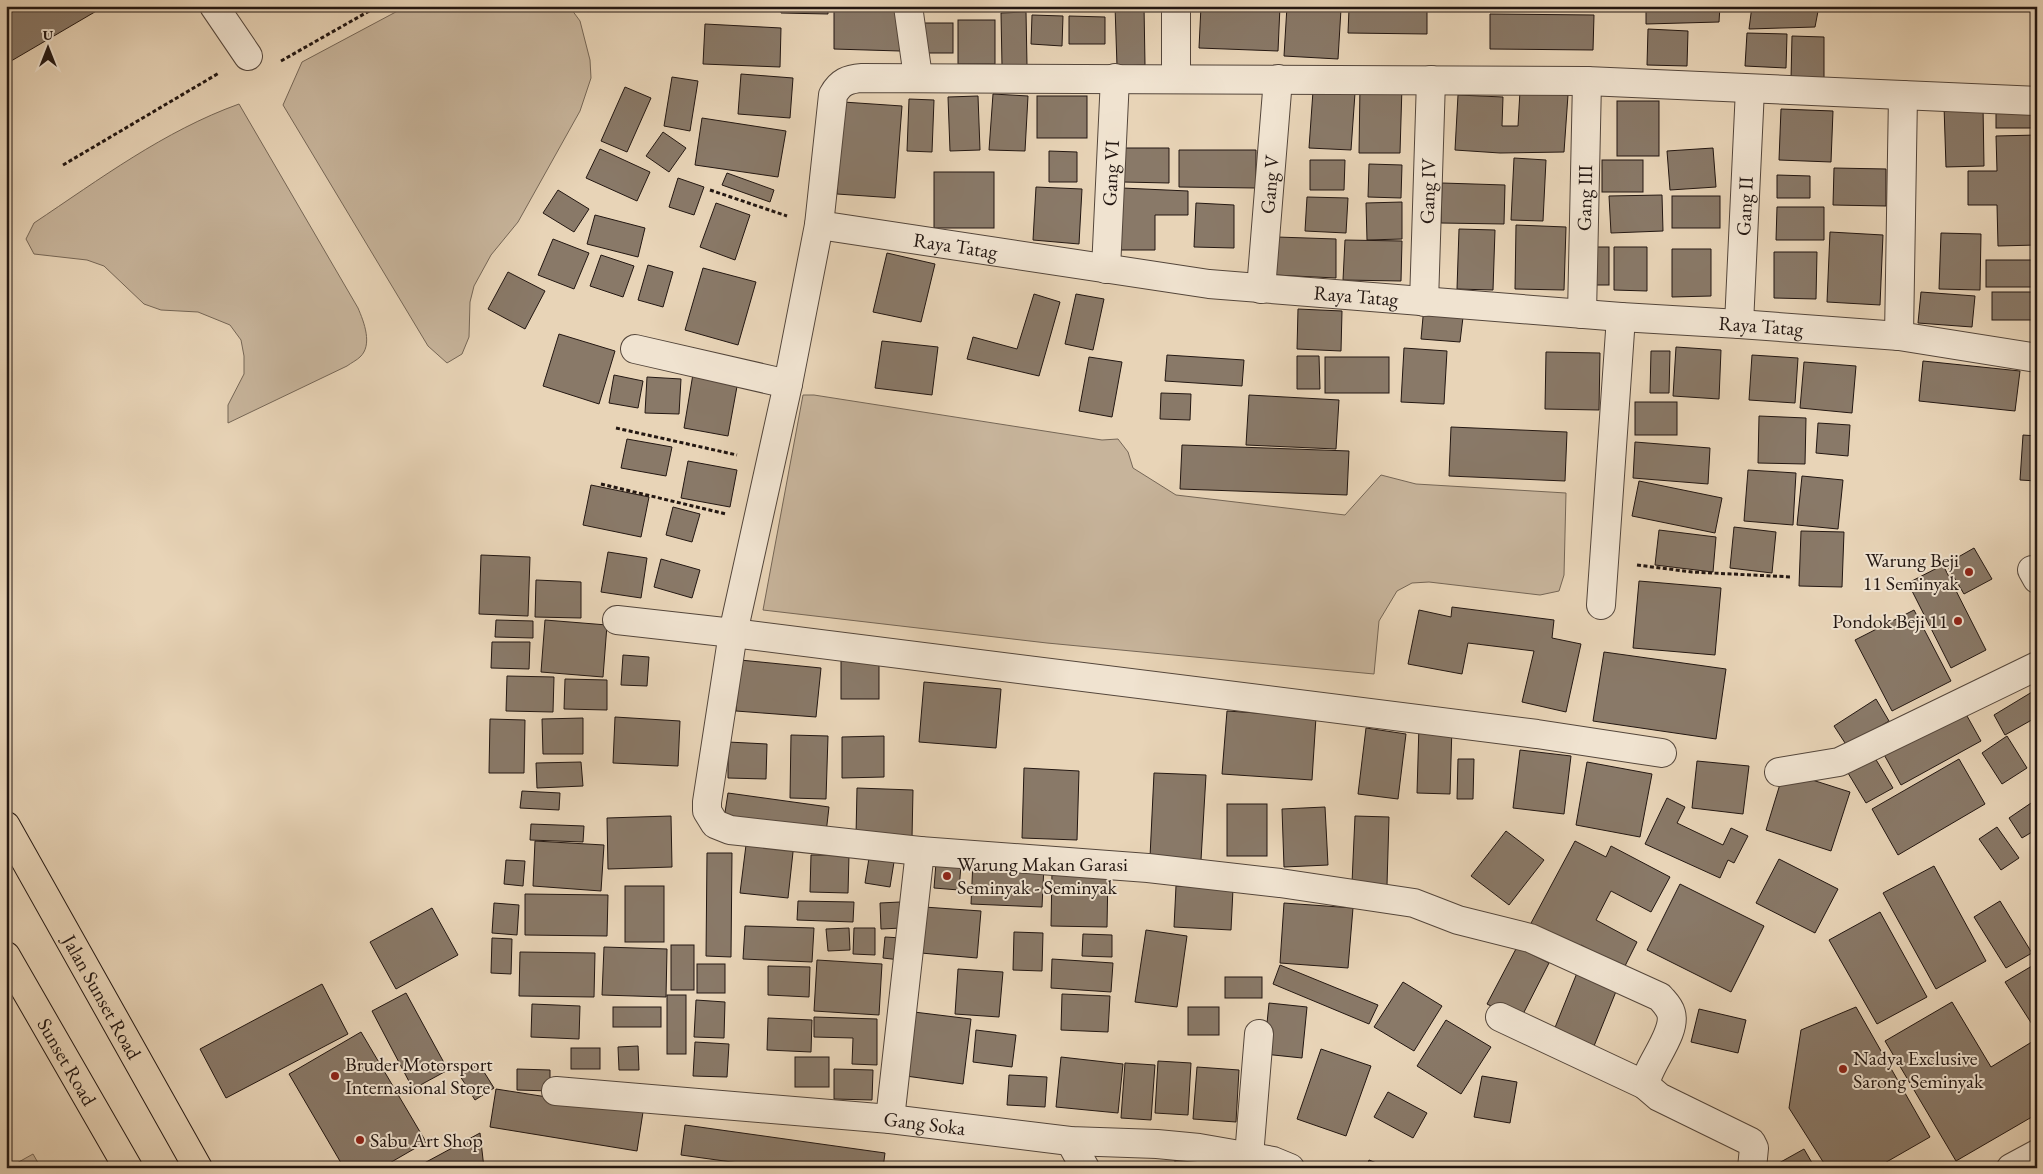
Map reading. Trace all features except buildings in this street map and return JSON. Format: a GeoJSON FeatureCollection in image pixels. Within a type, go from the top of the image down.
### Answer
{"type":"FeatureCollection","features":[{"type":"Feature","properties":{"kind":"highway","name":"Jalan Sunset Road"},"geometry":{"type":"LineString","coordinates":[[6,826],[198,1168]]}},
{"type":"Feature","properties":{"kind":"highway","name":"Sunset Road"},"geometry":{"type":"LineString","coordinates":[[6,956],[128,1168]]}},
{"type":"Feature","properties":{"kind":"street"},"geometry":{"type":"LineString","coordinates":[[214,6],[248,56]]}},
{"type":"Feature","properties":{"kind":"street"},"geometry":{"type":"LineString","coordinates":[[908,6],[918,77]]}},
{"type":"Feature","properties":{"kind":"street"},"geometry":{"type":"LineString","coordinates":[[1176,6],[1176,78]]}},
{"type":"Feature","properties":{"kind":"street"},"geometry":{"type":"LineString","coordinates":[[1645,1085],[1647,1074],[1672,1024],[1672,1014],[1660,997],[1530,938],[1458,920],[1414,903],[1280,883],[1148,868],[920,851],[730,830],[715,824],[707,811],[707,802],[733,633],[788,384],[819,225],[833,94],[838,86],[849,79],[918,77],[1176,78],[1587,81],[2037,101]]}},
{"type":"Feature","properties":{"kind":"street","name":"Gang VI"},"geometry":{"type":"LineString","coordinates":[[1106,269],[1115,78]]}},
{"type":"Feature","properties":{"kind":"street","name":"Gang V"},"geometry":{"type":"LineString","coordinates":[[1261,289],[1278,79]]}},
{"type":"Feature","properties":{"kind":"street","name":"Gang IV"},"geometry":{"type":"LineString","coordinates":[[1424,302],[1430,80]]}},
{"type":"Feature","properties":{"kind":"street","name":"Gang III"},"geometry":{"type":"LineString","coordinates":[[1582,314],[1587,81]]}},
{"type":"Feature","properties":{"kind":"street","name":"Gang II"},"geometry":{"type":"LineString","coordinates":[[1740,324],[1750,89]]}},
{"type":"Feature","properties":{"kind":"street"},"geometry":{"type":"LineString","coordinates":[[1899,336],[1903,94]]}},
{"type":"Feature","properties":{"kind":"street","name":"Raya Tatag"},"geometry":{"type":"LineString","coordinates":[[819,225],[1209,284],[1621,317],[1899,336],[2037,358]]}},
{"type":"Feature","properties":{"kind":"street"},"geometry":{"type":"LineString","coordinates":[[1601,605],[1621,317]]}},
{"type":"Feature","properties":{"kind":"street"},"geometry":{"type":"LineString","coordinates":[[635,349],[788,384]]}},
{"type":"Feature","properties":{"kind":"street"},"geometry":{"type":"LineString","coordinates":[[617,620],[1537,734],[1662,753]]}},
{"type":"Feature","properties":{"kind":"street"},"geometry":{"type":"LineString","coordinates":[[1779,772],[1838,762],[2037,666]]}},
{"type":"Feature","properties":{"kind":"street"},"geometry":{"type":"LineString","coordinates":[[890,1119],[920,851]]}},
{"type":"Feature","properties":{"kind":"street"},"geometry":{"type":"LineString","coordinates":[[1500,1017],[1645,1085],[1658,1098],[1751,1142],[1754,1148],[1752,1168]]}},
{"type":"Feature","properties":{"kind":"street"},"geometry":{"type":"LineString","coordinates":[[1249,1156],[1259,1034]]}},
{"type":"Feature","properties":{"kind":"street","name":"Gang Soka"},"geometry":{"type":"LineString","coordinates":[[556,1091],[890,1119],[1070,1141],[1157,1144],[1199,1148],[1273,1161],[1290,1168]]}},
{"type":"Feature","properties":{"kind":"street"},"geometry":{"type":"LineString","coordinates":[[1070,1141],[1085,1168]]}},
{"type":"Feature","properties":{"kind":"street"},"geometry":{"type":"LineString","coordinates":[[2012,1168],[2037,1154]]}},
{"type":"Feature","properties":{"kind":"path"},"geometry":{"type":"LineString","coordinates":[[62,165],[248,56],[258,74],[378,6]]}},
{"type":"Feature","properties":{"kind":"path"},"geometry":{"type":"LineString","coordinates":[[710,190],[758,207],[819,225]]}},
{"type":"Feature","properties":{"kind":"path"},"geometry":{"type":"LineString","coordinates":[[616,428],[770,462]]}},
{"type":"Feature","properties":{"kind":"path"},"geometry":{"type":"LineString","coordinates":[[601,484],[758,522]]}},
{"type":"Feature","properties":{"kind":"path"},"geometry":{"type":"LineString","coordinates":[[1604,562],[1692,572],[1792,577]]}},
{"type":"Feature","properties":{"kind":"shaded area"},"geometry":{"type":"Polygon","coordinates":[[[407,6],[569,6],[580,21],[590,60],[591,78],[580,111],[518,222],[491,255],[474,286],[470,302],[469,337],[462,354],[447,363],[428,346],[283,105],[302,62],[407,6]]]}},
{"type":"Feature","properties":{"kind":"shaded area"},"geometry":{"type":"Polygon","coordinates":[[[239,104],[358,308],[365,326],[367,340],[364,352],[347,366],[228,423],[228,405],[244,374],[244,356],[241,340],[230,325],[198,312],[161,310],[144,304],[104,266],[87,260],[34,254],[26,239],[34,223],[133,157],[211,115],[239,104]]]}},
{"type":"Feature","properties":{"kind":"shaded area"},"geometry":{"type":"Polygon","coordinates":[[[803,395],[814,395],[1102,440],[1118,439],[1128,452],[1133,468],[1176,495],[1345,515],[1381,475],[1416,484],[1566,493],[1564,575],[1559,591],[1540,595],[1429,582],[1412,583],[1397,591],[1379,621],[1374,674],[1047,643],[763,610],[803,395]]]}},
{"type":"Feature","properties":{"kind":"shaded area"},"geometry":{"type":"Polygon","coordinates":[[[33,1154],[41,1168],[8,1168],[33,1154]]]}},
{"type":"Feature","properties":{"kind":"place","name":"Warung Beji 11 Seminyak"},"geometry":{"type":"Point","coordinates":[1969,572]}},
{"type":"Feature","properties":{"kind":"place","name":"Pondok Beji 11"},"geometry":{"type":"Point","coordinates":[1958,621]}},
{"type":"Feature","properties":{"kind":"place","name":"Warung Makan Garasi Seminyak - Seminyak"},"geometry":{"type":"Point","coordinates":[947,876]}},
{"type":"Feature","properties":{"kind":"place","name":"Nadya Exclusive Sarong Seminyak"},"geometry":{"type":"Point","coordinates":[1843,1069]}},
{"type":"Feature","properties":{"kind":"place","name":"Bruder Motorsport Internasional Store"},"geometry":{"type":"Point","coordinates":[335,1076]}},
{"type":"Feature","properties":{"kind":"place","name":"Sabu Art Shop"},"geometry":{"type":"Point","coordinates":[360,1140]}}]}
